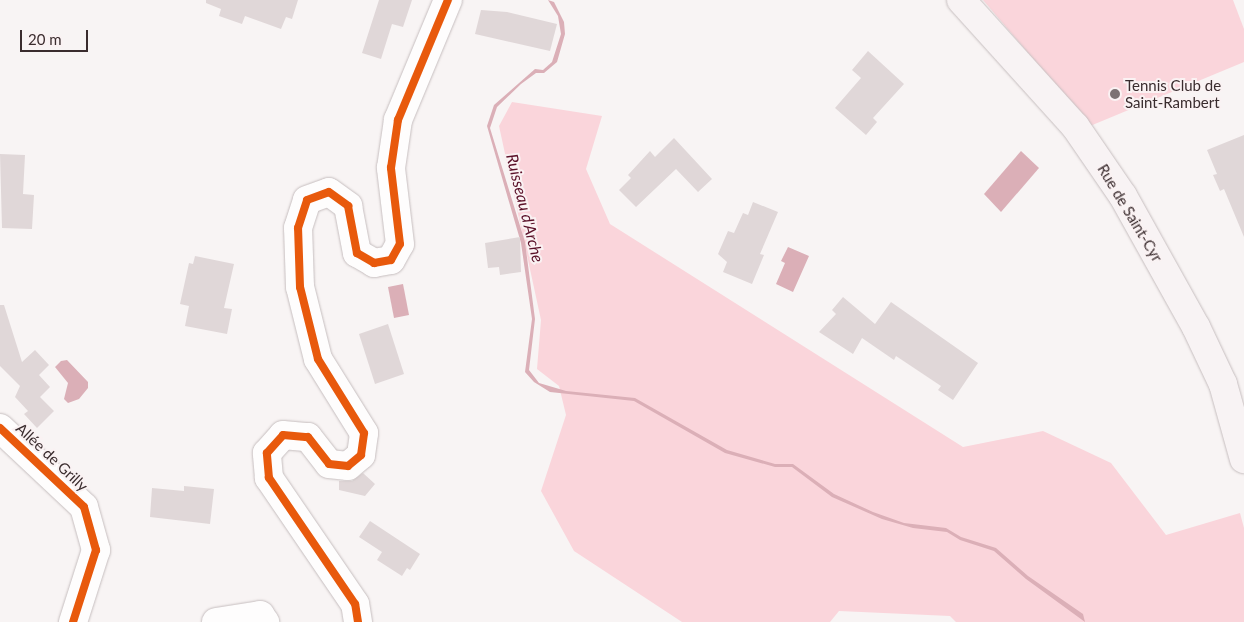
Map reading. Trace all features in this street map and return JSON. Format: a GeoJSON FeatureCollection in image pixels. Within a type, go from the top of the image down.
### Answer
{"type":"FeatureCollection","features":[{"type":"Feature","properties":{"kind":"main road","name":"Rue de Saint-Cyr"},"geometry":{"type":"LineString","coordinates":[[961,0],[1075,126],[1124,196],[1196,328],[1219,376],[1244,456]]}},
{"type":"Feature","properties":{"kind":"street"},"geometry":{"type":"LineString","coordinates":[[358,622],[355,604],[269,478],[266,453],[283,435],[308,437],[329,464],[348,466],[361,456],[364,433],[318,359],[300,287],[298,228],[307,200],[329,192],[348,206],[358,253],[374,263],[390,260],[400,244],[391,168],[398,120],[448,0]]}},
{"type":"Feature","properties":{"kind":"street","name":"Allée de Grilly"},"geometry":{"type":"LineString","coordinates":[[0,428],[84,507],[96,550],[73,622]]}},
{"type":"Feature","properties":{"kind":"street"},"geometry":{"type":"LineString","coordinates":[[216,622],[260,615],[265,622]]}},
{"type":"Feature","properties":{"kind":"shaded area"},"geometry":{"type":"Polygon","coordinates":[[[548,0],[554,2],[564,22],[565,34],[557,62],[544,73],[536,73],[521,84],[497,107],[490,128],[525,242],[535,319],[529,370],[539,383],[566,391],[635,398],[727,450],[775,464],[793,464],[834,494],[873,512],[904,523],[946,528],[961,537],[996,548],[1028,576],[1083,614],[1085,622],[1026,579],[994,551],[960,540],[947,532],[913,528],[882,519],[832,497],[792,467],[775,467],[725,453],[634,401],[550,392],[534,382],[525,372],[532,319],[521,243],[487,126],[494,105],[535,69],[543,70],[552,62],[561,34],[558,16],[548,0]]]}},
{"type":"Feature","properties":{"kind":"shaded area","name":"Tennis Club de Saint-Rambert"},"geometry":{"type":"Polygon","coordinates":[[[983,0],[1233,0],[1244,29],[1244,62],[1090,126],[983,0]]]}},
{"type":"Feature","properties":{"kind":"shaded area"},"geometry":{"type":"Polygon","coordinates":[[[512,102],[602,116],[586,169],[610,224],[963,447],[1043,431],[1111,463],[1166,535],[1240,513],[1244,528],[1244,622],[956,622],[950,616],[839,611],[830,622],[682,622],[574,551],[541,491],[566,415],[559,386],[537,369],[541,320],[499,126],[512,102]]]}},
{"type":"Feature","properties":{"kind":"shaded area"},"geometry":{"type":"Polygon","coordinates":[[[1021,151],[1039,168],[1001,212],[984,194],[1021,151]]]}},
{"type":"Feature","properties":{"kind":"shaded area"},"geometry":{"type":"Polygon","coordinates":[[[788,247],[809,256],[793,292],[776,284],[785,263],[781,261],[788,247]]]}},
{"type":"Feature","properties":{"kind":"shaded area"},"geometry":{"type":"Polygon","coordinates":[[[403,284],[409,315],[394,318],[388,287],[403,284]]]}},
{"type":"Feature","properties":{"kind":"shaded area"},"geometry":{"type":"Polygon","coordinates":[[[67,360],[88,382],[88,388],[79,399],[68,403],[64,399],[68,383],[55,367],[61,361],[67,360]]]}},
{"type":"Feature","properties":{"kind":"building"},"geometry":{"type":"Polygon","coordinates":[[[206,0],[298,0],[292,19],[286,17],[281,29],[245,16],[242,24],[219,16],[221,9],[206,3],[206,0]]]}},
{"type":"Feature","properties":{"kind":"building"},"geometry":{"type":"Polygon","coordinates":[[[379,0],[412,0],[403,27],[392,24],[381,59],[362,53],[379,0]]]}},
{"type":"Feature","properties":{"kind":"building"},"geometry":{"type":"Polygon","coordinates":[[[481,10],[507,12],[557,24],[550,51],[475,34],[481,10]]]}},
{"type":"Feature","properties":{"kind":"building"},"geometry":{"type":"Polygon","coordinates":[[[868,51],[904,84],[873,118],[877,122],[866,135],[835,108],[861,78],[852,70],[868,51]]]}},
{"type":"Feature","properties":{"kind":"building"},"geometry":{"type":"Polygon","coordinates":[[[1244,135],[1244,237],[1224,189],[1220,191],[1213,175],[1217,174],[1207,150],[1244,135]]]}},
{"type":"Feature","properties":{"kind":"building"},"geometry":{"type":"Polygon","coordinates":[[[674,138],[712,179],[698,192],[676,169],[636,207],[619,190],[631,178],[628,175],[650,151],[655,157],[674,138]]]}},
{"type":"Feature","properties":{"kind":"building"},"geometry":{"type":"Polygon","coordinates":[[[0,154],[25,155],[23,194],[34,195],[32,229],[2,228],[0,154]]]}},
{"type":"Feature","properties":{"kind":"building"},"geometry":{"type":"Polygon","coordinates":[[[753,202],[778,212],[760,254],[764,255],[752,284],[723,272],[727,262],[718,254],[728,231],[734,233],[743,213],[748,215],[753,202]]]}},
{"type":"Feature","properties":{"kind":"building"},"geometry":{"type":"Polygon","coordinates":[[[520,237],[521,272],[500,275],[499,267],[488,268],[485,243],[520,237]]]}},
{"type":"Feature","properties":{"kind":"building"},"geometry":{"type":"Polygon","coordinates":[[[195,256],[234,264],[224,308],[232,309],[227,334],[185,326],[189,306],[180,304],[189,263],[193,264],[195,256]]]}},
{"type":"Feature","properties":{"kind":"building"},"geometry":{"type":"Polygon","coordinates":[[[843,297],[875,324],[891,302],[978,363],[953,400],[938,390],[941,386],[896,356],[894,360],[862,338],[853,354],[819,332],[836,314],[832,310],[843,297]]]}},
{"type":"Feature","properties":{"kind":"building"},"geometry":{"type":"Polygon","coordinates":[[[0,305],[4,305],[22,362],[35,350],[49,365],[39,375],[50,387],[40,397],[54,411],[37,428],[24,414],[28,411],[15,397],[20,386],[0,366],[0,305]]]}},
{"type":"Feature","properties":{"kind":"building"},"geometry":{"type":"Polygon","coordinates":[[[388,324],[404,374],[375,384],[359,334],[388,324]]]}},
{"type":"Feature","properties":{"kind":"building"},"geometry":{"type":"Polygon","coordinates":[[[363,473],[375,484],[365,496],[339,490],[339,481],[352,481],[363,473]]]}},
{"type":"Feature","properties":{"kind":"building"},"geometry":{"type":"Polygon","coordinates":[[[184,486],[214,489],[210,524],[150,517],[152,488],[184,491],[184,486]]]}},
{"type":"Feature","properties":{"kind":"building"},"geometry":{"type":"Polygon","coordinates":[[[370,521],[420,554],[410,570],[407,568],[402,576],[377,560],[382,552],[359,537],[370,521]]]}},
{"type":"Feature","properties":{"kind":"cycle path"},"geometry":{"type":"LineString","coordinates":[[358,622],[355,604],[269,478],[267,453],[283,435],[308,437],[329,464],[348,466],[361,455],[364,433],[318,359],[300,287],[298,228],[307,200],[329,192],[348,206],[357,253],[374,263],[391,260],[400,244],[391,168],[398,120],[448,0]]}},
{"type":"Feature","properties":{"kind":"cycle path"},"geometry":{"type":"LineString","coordinates":[[0,428],[84,507],[96,550],[73,622]]}},
{"type":"Feature","properties":{"kind":"place","name":"Tennis Club de Saint-Rambert"},"geometry":{"type":"Point","coordinates":[1115,94]}},
{"type":"Feature","properties":{"kind":"water label","name":"Ruisseau d'Arche"},"geometry":{"type":"Point","coordinates":[525,208]}}]}
